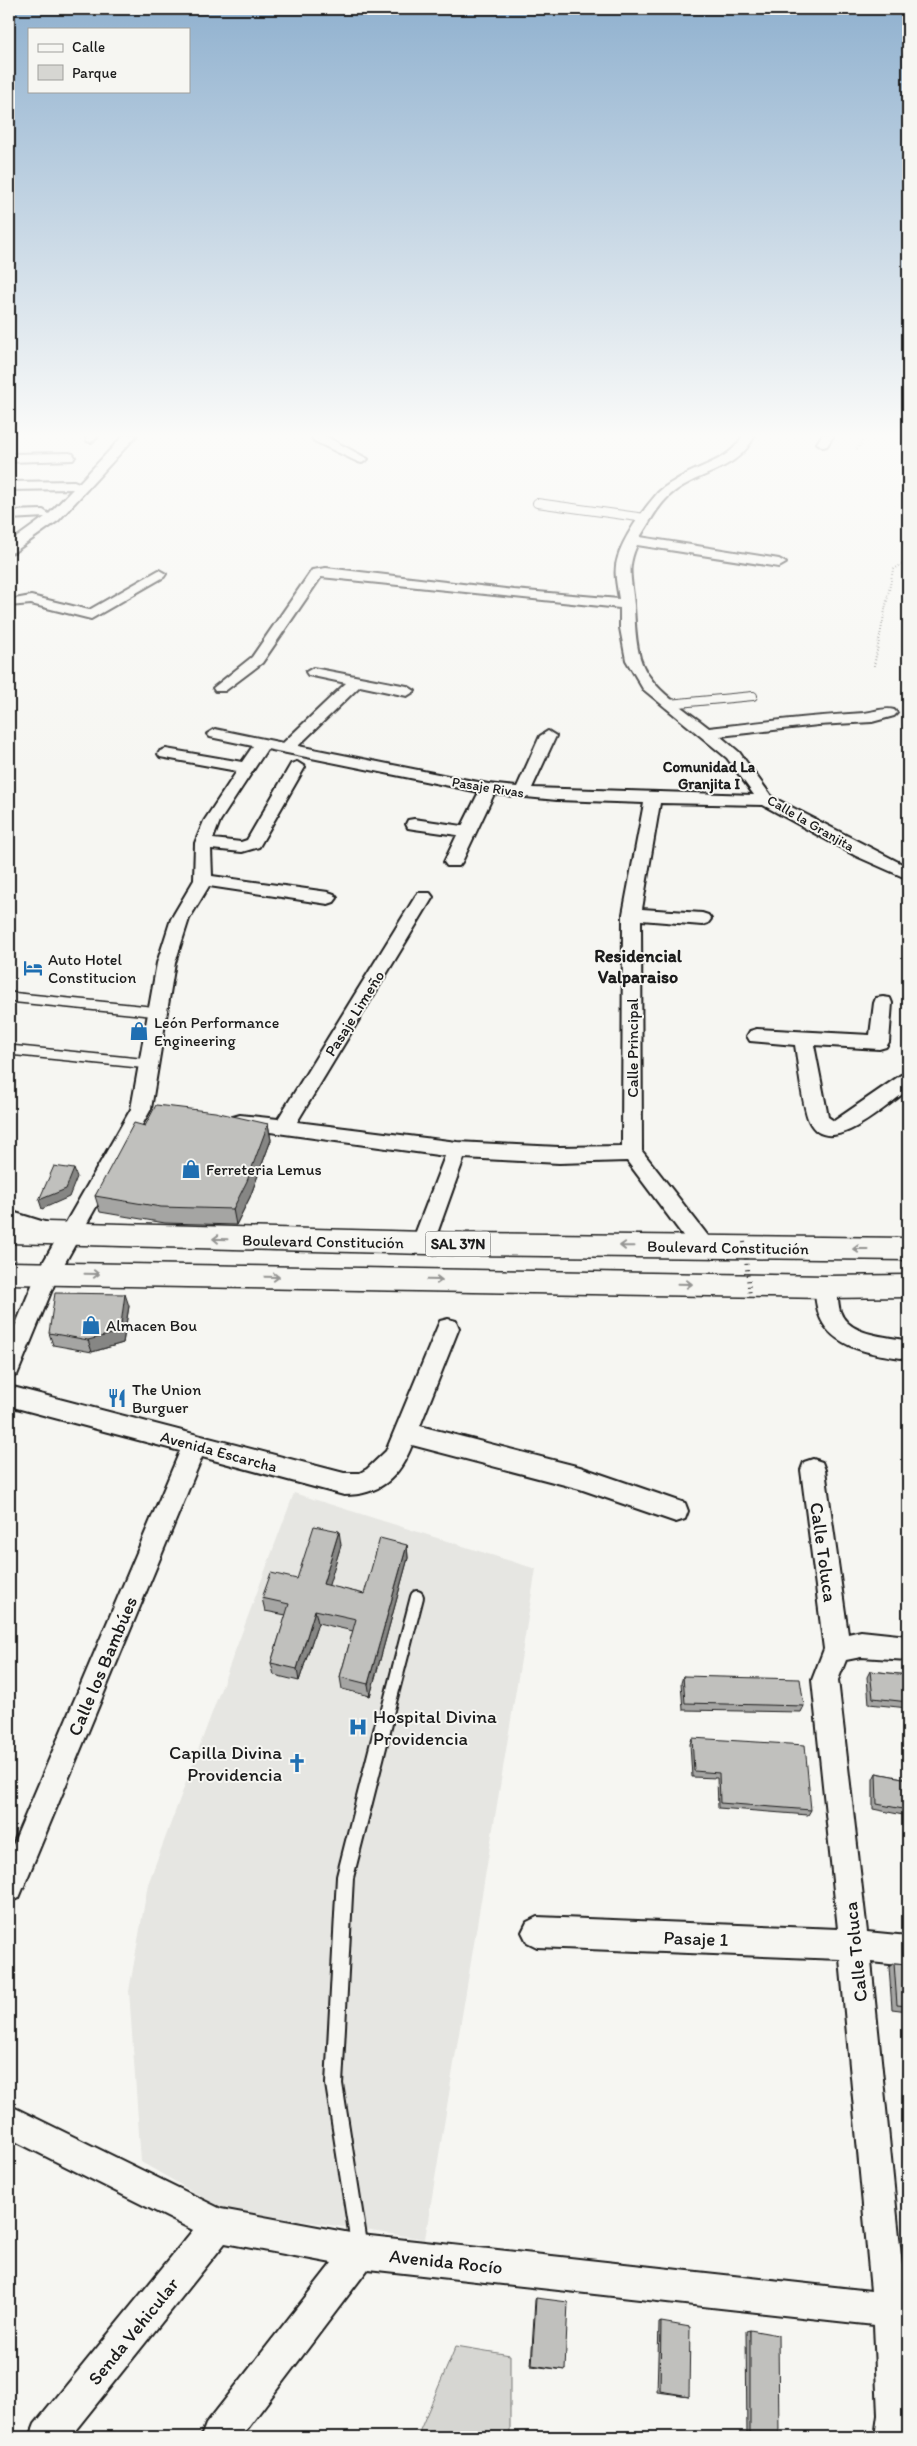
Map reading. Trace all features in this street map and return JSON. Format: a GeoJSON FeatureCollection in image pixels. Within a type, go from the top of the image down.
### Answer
{"type":"FeatureCollection","features":[{"type":"Feature","properties":{"kind":"highway","name":"Boulevard Constitución"},"geometry":{"type":"LineString","coordinates":[[9,1232],[232,1239],[908,1249]]}},
{"type":"Feature","properties":{"kind":"highway","name":"SAL 37N"},"geometry":{"type":"LineString","coordinates":[[9,1272],[826,1287],[908,1286]]}},
{"type":"Feature","properties":{"kind":"street","name":"Calle la Granjita"},"geometry":{"type":"LineString","coordinates":[[628,549],[624,558],[622,577],[627,604],[627,628],[632,660],[648,686],[733,755],[766,800],[862,852],[908,874]]}},
{"type":"Feature","properties":{"kind":"street"},"geometry":{"type":"LineString","coordinates":[[690,549],[779,563]]}},
{"type":"Feature","properties":{"kind":"street"},"geometry":{"type":"LineString","coordinates":[[220,688],[257,660],[317,572],[514,594],[627,604]]}},
{"type":"Feature","properties":{"kind":"street"},"geometry":{"type":"LineString","coordinates":[[10,605],[31,600],[91,615],[159,574]]}},
{"type":"Feature","properties":{"kind":"street"},"geometry":{"type":"LineString","coordinates":[[313,672],[407,691]]}},
{"type":"Feature","properties":{"kind":"street"},"geometry":{"type":"LineString","coordinates":[[287,748],[357,681]]}},
{"type":"Feature","properties":{"kind":"street"},"geometry":{"type":"LineString","coordinates":[[708,733],[774,724],[872,717],[888,713]]}},
{"type":"Feature","properties":{"kind":"street","name":"Pasaje Rivas"},"geometry":{"type":"LineString","coordinates":[[215,734],[488,789],[522,793],[585,796],[653,796],[766,800]]}},
{"type":"Feature","properties":{"kind":"street"},"geometry":{"type":"LineString","coordinates":[[522,793],[548,736]]}},
{"type":"Feature","properties":{"kind":"street"},"geometry":{"type":"LineString","coordinates":[[9,1368],[48,1273],[60,1233],[150,1110],[150,1064],[166,963],[180,919],[193,900],[203,880],[203,843],[212,821],[263,744]]}},
{"type":"Feature","properties":{"kind":"street"},"geometry":{"type":"LineString","coordinates":[[166,754],[247,768]]}},
{"type":"Feature","properties":{"kind":"street"},"geometry":{"type":"LineString","coordinates":[[203,843],[242,847],[253,844],[297,767]]}},
{"type":"Feature","properties":{"kind":"street"},"geometry":{"type":"LineString","coordinates":[[453,862],[488,789]]}},
{"type":"Feature","properties":{"kind":"street","name":"Calle Principal"},"geometry":{"type":"LineString","coordinates":[[632,1153],[632,914],[653,796]]}},
{"type":"Feature","properties":{"kind":"street"},"geometry":{"type":"LineString","coordinates":[[414,824],[468,832]]}},
{"type":"Feature","properties":{"kind":"street"},"geometry":{"type":"LineString","coordinates":[[203,880],[328,898]]}},
{"type":"Feature","properties":{"kind":"street","name":"Pasaje Limeño"},"geometry":{"type":"LineString","coordinates":[[283,1128],[424,898]]}},
{"type":"Feature","properties":{"kind":"street"},"geometry":{"type":"LineString","coordinates":[[632,914],[702,919]]}},
{"type":"Feature","properties":{"kind":"street"},"geometry":{"type":"LineString","coordinates":[[757,1036],[879,1042],[883,1003]]}},
{"type":"Feature","properties":{"kind":"street"},"geometry":{"type":"LineString","coordinates":[[803,1038],[818,1119],[826,1129],[838,1128],[908,1080]]}},
{"type":"Feature","properties":{"kind":"street"},"geometry":{"type":"LineString","coordinates":[[217,1119],[457,1150],[558,1155],[632,1153],[704,1247]]}},
{"type":"Feature","properties":{"kind":"street"},"geometry":{"type":"LineString","coordinates":[[423,1242],[457,1150]]}},
{"type":"Feature","properties":{"kind":"street"},"geometry":{"type":"LineString","coordinates":[[9,1219],[60,1233]]}},
{"type":"Feature","properties":{"kind":"street"},"geometry":{"type":"LineString","coordinates":[[826,1287],[830,1314],[845,1333],[854,1338],[908,1350]]}},
{"type":"Feature","properties":{"kind":"street","name":"Avenida Escarcha"},"geometry":{"type":"LineString","coordinates":[[9,1396],[344,1484],[362,1484],[376,1477],[395,1458],[448,1328]]}},
{"type":"Feature","properties":{"kind":"street"},"geometry":{"type":"LineString","coordinates":[[406,1433],[580,1478],[676,1511]]}},
{"type":"Feature","properties":{"kind":"street","name":"Calle los Bambúes"},"geometry":{"type":"LineString","coordinates":[[9,1888],[195,1444]]}},
{"type":"Feature","properties":{"kind":"street","name":"Calle Toluca"},"geometry":{"type":"LineString","coordinates":[[813,1470],[836,1649],[824,1680],[899,2311],[896,2415],[893,2437]]}},
{"type":"Feature","properties":{"kind":"street"},"geometry":{"type":"LineString","coordinates":[[836,1649],[861,1644],[908,1648]]}},
{"type":"Feature","properties":{"kind":"street","name":"Pasaje 1"},"geometry":{"type":"LineString","coordinates":[[537,1932],[854,1945],[908,1951]]}},
{"type":"Feature","properties":{"kind":"street","name":"Avenida Rocío"},"geometry":{"type":"LineString","coordinates":[[9,2121],[218,2225],[360,2252],[899,2311]]}},
{"type":"Feature","properties":{"kind":"street","name":"Senda Vehicular"},"geometry":{"type":"LineString","coordinates":[[48,2437],[218,2225]]}},
{"type":"Feature","properties":{"kind":"street"},"geometry":{"type":"LineString","coordinates":[[219,2437],[360,2252]]}},
{"type":"Feature","properties":{"kind":"lane"},"geometry":{"type":"LineString","coordinates":[[668,704],[753,696]]}},
{"type":"Feature","properties":{"kind":"lane"},"geometry":{"type":"LineString","coordinates":[[9,997],[159,1012]]}},
{"type":"Feature","properties":{"kind":"lane"},"geometry":{"type":"LineString","coordinates":[[9,1050],[150,1064]]}},
{"type":"Feature","properties":{"kind":"lane"},"geometry":{"type":"LineString","coordinates":[[360,2252],[334,2084],[345,1877],[417,1596]]}},
{"type":"Feature","properties":{"kind":"path"},"geometry":{"type":"LineString","coordinates":[[874,666],[893,570],[908,560]]}},
{"type":"Feature","properties":{"kind":"path"},"geometry":{"type":"LineString","coordinates":[[744,1242],[750,1296]]}},
{"type":"Feature","properties":{"kind":"shaded area","name":"Hospital Divina Providencia"},"geometry":{"type":"Polygon","coordinates":[[[294,1493],[536,1569],[425,2239],[223,2209],[141,2162],[129,1991],[148,1884],[294,1493]]]}},
{"type":"Feature","properties":{"kind":"green space"},"geometry":{"type":"Polygon","coordinates":[[[456,2346],[510,2355],[510,2437],[417,2437],[456,2346]]]}},
{"type":"Feature","properties":{"kind":"building","name":"Ferreteria Lemus"},"geometry":{"type":"Polygon","coordinates":[[[156,1105],[215,1112],[268,1124],[247,1181],[233,1209],[161,1207],[95,1196],[134,1123],[145,1126],[156,1105]]]}},
{"type":"Feature","properties":{"kind":"building"},"geometry":{"type":"Polygon","coordinates":[[[54,1166],[74,1169],[66,1189],[39,1200],[54,1166]]]}},
{"type":"Feature","properties":{"kind":"building","name":"Almacen Bou"},"geometry":{"type":"Polygon","coordinates":[[[55,1293],[125,1294],[120,1332],[88,1340],[49,1333],[55,1293]]]}},
{"type":"Feature","properties":{"kind":"building"},"geometry":{"type":"Polygon","coordinates":[[[314,1526],[339,1531],[323,1584],[364,1594],[380,1538],[407,1545],[368,1684],[340,1677],[356,1619],[315,1610],[297,1669],[271,1663],[289,1604],[262,1598],[271,1573],[297,1579],[314,1526]]]}},
{"type":"Feature","properties":{"kind":"building"},"geometry":{"type":"Polygon","coordinates":[[[870,1671],[908,1675],[908,1702],[873,1698],[870,1671]]]}},
{"type":"Feature","properties":{"kind":"building"},"geometry":{"type":"Polygon","coordinates":[[[683,1676],[800,1679],[804,1706],[685,1703],[683,1676]]]}},
{"type":"Feature","properties":{"kind":"building"},"geometry":{"type":"Polygon","coordinates":[[[692,1738],[805,1745],[811,1810],[720,1803],[719,1773],[694,1771],[692,1738]]]}},
{"type":"Feature","properties":{"kind":"building"},"geometry":{"type":"Polygon","coordinates":[[[876,1773],[908,1779],[908,1810],[877,1804],[876,1773]]]}},
{"type":"Feature","properties":{"kind":"building"},"geometry":{"type":"Polygon","coordinates":[[[894,1963],[908,1964],[908,2006],[897,2005],[894,1963]]]}},
{"type":"Feature","properties":{"kind":"building"},"geometry":{"type":"Polygon","coordinates":[[[536,2298],[568,2302],[565,2370],[532,2365],[536,2298]]]}},
{"type":"Feature","properties":{"kind":"building"},"geometry":{"type":"Polygon","coordinates":[[[661,2322],[690,2327],[689,2396],[660,2391],[661,2322]]]}},
{"type":"Feature","properties":{"kind":"building"},"geometry":{"type":"Polygon","coordinates":[[[750,2330],[778,2335],[779,2437],[750,2436],[750,2330]]]}},
{"type":"Feature","properties":{"kind":"place","name":"Auto Hotel Constitucion"},"geometry":{"type":"Point","coordinates":[33,968]}},
{"type":"Feature","properties":{"kind":"place","name":"León Performance Engineering"},"geometry":{"type":"Point","coordinates":[139,1031]}},
{"type":"Feature","properties":{"kind":"place","name":"Ferreteria Lemus"},"geometry":{"type":"Point","coordinates":[191,1169]}},
{"type":"Feature","properties":{"kind":"place","name":"Almacen Bou"},"geometry":{"type":"Point","coordinates":[91,1325]}},
{"type":"Feature","properties":{"kind":"place","name":"The Union Burguer"},"geometry":{"type":"Point","coordinates":[117,1398]}},
{"type":"Feature","properties":{"kind":"place","name":"Hospital Divina Providencia"},"geometry":{"type":"Point","coordinates":[358,1727]}},
{"type":"Feature","properties":{"kind":"place","name":"Capilla Divina Providencia"},"geometry":{"type":"Point","coordinates":[297,1763]}},
{"type":"Feature","properties":{"kind":"district","name":"Comunidad La Granjita I"},"geometry":{"type":"Point","coordinates":[709,776]}},
{"type":"Feature","properties":{"kind":"district","name":"Residencial Valparaiso"},"geometry":{"type":"Point","coordinates":[638,966]}}]}
